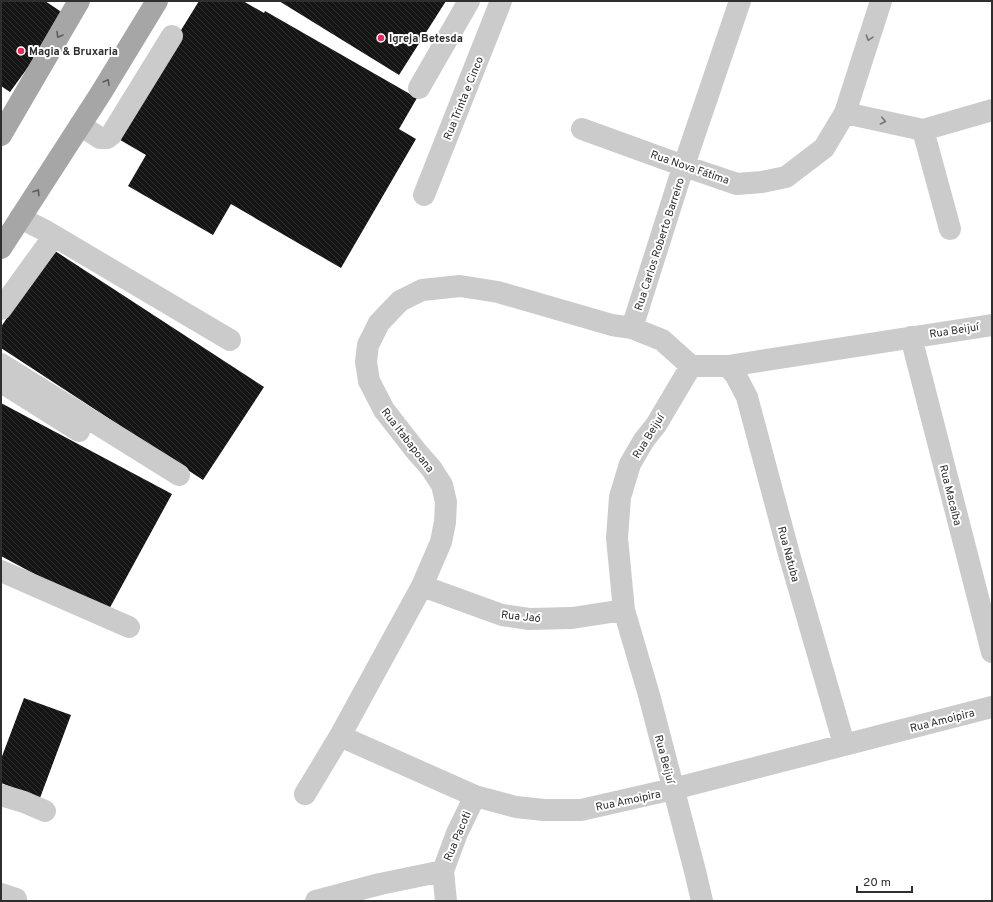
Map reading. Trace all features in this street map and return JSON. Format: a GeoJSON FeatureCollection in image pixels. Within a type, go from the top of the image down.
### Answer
{"type":"FeatureCollection","features":[{"type":"Feature","properties":{"kind":"main road"},"geometry":{"type":"LineString","coordinates":[[1,134],[79,1]]}},
{"type":"Feature","properties":{"kind":"main road"},"geometry":{"type":"LineString","coordinates":[[1,248],[80,125],[156,1]]}},
{"type":"Feature","properties":{"kind":"street"},"geometry":{"type":"LineString","coordinates":[[419,88],[469,1]]}},
{"type":"Feature","properties":{"kind":"street","name":"Rua Trinta e Cinco"},"geometry":{"type":"LineString","coordinates":[[424,195],[502,1]]}},
{"type":"Feature","properties":{"kind":"street","name":"Rua Carlos Roberto Barreiro"},"geometry":{"type":"LineString","coordinates":[[632,328],[684,166],[740,1]]}},
{"type":"Feature","properties":{"kind":"street","name":"Rua Nova Fátima"},"geometry":{"type":"LineString","coordinates":[[582,128],[684,166],[738,184],[762,182],[786,177],[824,148],[845,112],[881,1]]}},
{"type":"Feature","properties":{"kind":"street"},"geometry":{"type":"LineString","coordinates":[[80,125],[100,138],[107,138],[111,134],[172,36]]}},
{"type":"Feature","properties":{"kind":"street"},"geometry":{"type":"LineString","coordinates":[[845,112],[923,130],[992,110]]}},
{"type":"Feature","properties":{"kind":"street"},"geometry":{"type":"LineString","coordinates":[[923,130],[950,229]]}},
{"type":"Feature","properties":{"kind":"street"},"geometry":{"type":"LineString","coordinates":[[20,218],[54,236],[230,340]]}},
{"type":"Feature","properties":{"kind":"street"},"geometry":{"type":"LineString","coordinates":[[1,309],[54,236]]}},
{"type":"Feature","properties":{"kind":"street","name":"Rua Itabapoana"},"geometry":{"type":"LineString","coordinates":[[305,794],[340,736],[422,586],[441,542],[445,522],[446,502],[442,485],[431,468],[384,410],[369,381],[366,362],[368,345],[379,323],[400,301],[422,290],[460,286],[498,292],[612,325],[632,328],[662,340],[691,366]]}},
{"type":"Feature","properties":{"kind":"street","name":"Rua Beijuí"},"geometry":{"type":"LineString","coordinates":[[702,901],[649,696],[624,610],[617,538],[620,497],[630,464],[644,440],[656,425],[691,366],[728,366],[992,324]]}},
{"type":"Feature","properties":{"kind":"street","name":"Rua Macaíba"},"geometry":{"type":"LineString","coordinates":[[911,337],[992,652]]}},
{"type":"Feature","properties":{"kind":"street"},"geometry":{"type":"LineString","coordinates":[[1,364],[179,475]]}},
{"type":"Feature","properties":{"kind":"street","name":"Rua Natuba"},"geometry":{"type":"LineString","coordinates":[[728,366],[736,376],[747,397],[789,554],[844,744]]}},
{"type":"Feature","properties":{"kind":"street"},"geometry":{"type":"LineString","coordinates":[[1,382],[79,431]]}},
{"type":"Feature","properties":{"kind":"street"},"geometry":{"type":"LineString","coordinates":[[1,571],[129,627]]}},
{"type":"Feature","properties":{"kind":"street","name":"Rua Jaó"},"geometry":{"type":"LineString","coordinates":[[422,586],[502,615],[529,619],[572,618],[624,610]]}},
{"type":"Feature","properties":{"kind":"street","name":"Rua Amoipira"},"geometry":{"type":"LineString","coordinates":[[340,736],[475,796],[516,807],[544,810],[581,810],[673,790],[844,744],[992,707]]}},
{"type":"Feature","properties":{"kind":"street"},"geometry":{"type":"LineString","coordinates":[[1,795],[24,802],[45,811]]}},
{"type":"Feature","properties":{"kind":"street","name":"Rua Pacoti"},"geometry":{"type":"LineString","coordinates":[[446,901],[443,871],[457,833],[475,796]]}},
{"type":"Feature","properties":{"kind":"street"},"geometry":{"type":"LineString","coordinates":[[316,901],[380,884],[443,871]]}},
{"type":"Feature","properties":{"kind":"building","name":"Magia & Bruxaria"},"geometry":{"type":"Polygon","coordinates":[[[1,1],[45,1],[66,15],[10,92],[1,86],[1,1]]]}},
{"type":"Feature","properties":{"kind":"building"},"geometry":{"type":"Polygon","coordinates":[[[199,1],[243,1],[264,13],[265,11],[417,98],[399,129],[416,139],[341,268],[231,204],[213,235],[128,186],[146,155],[115,137],[199,1]]]}},
{"type":"Feature","properties":{"kind":"building","name":"Igreja Betesda"},"geometry":{"type":"Polygon","coordinates":[[[279,1],[446,1],[399,75],[279,1]]]}},
{"type":"Feature","properties":{"kind":"building"},"geometry":{"type":"Polygon","coordinates":[[[52,249],[264,387],[203,480],[1,348],[1,327],[52,249]]]}},
{"type":"Feature","properties":{"kind":"building"},"geometry":{"type":"Polygon","coordinates":[[[1,403],[172,494],[107,613],[1,556],[1,403]]]}},
{"type":"Feature","properties":{"kind":"building"},"geometry":{"type":"Polygon","coordinates":[[[24,698],[71,715],[40,798],[1,783],[1,759],[24,698]]]}},
{"type":"Feature","properties":{"kind":"place","name":"Igreja Betesda"},"geometry":{"type":"Point","coordinates":[381,38]}},
{"type":"Feature","properties":{"kind":"place","name":"Magia & Bruxaria"},"geometry":{"type":"Point","coordinates":[21,51]}}]}
